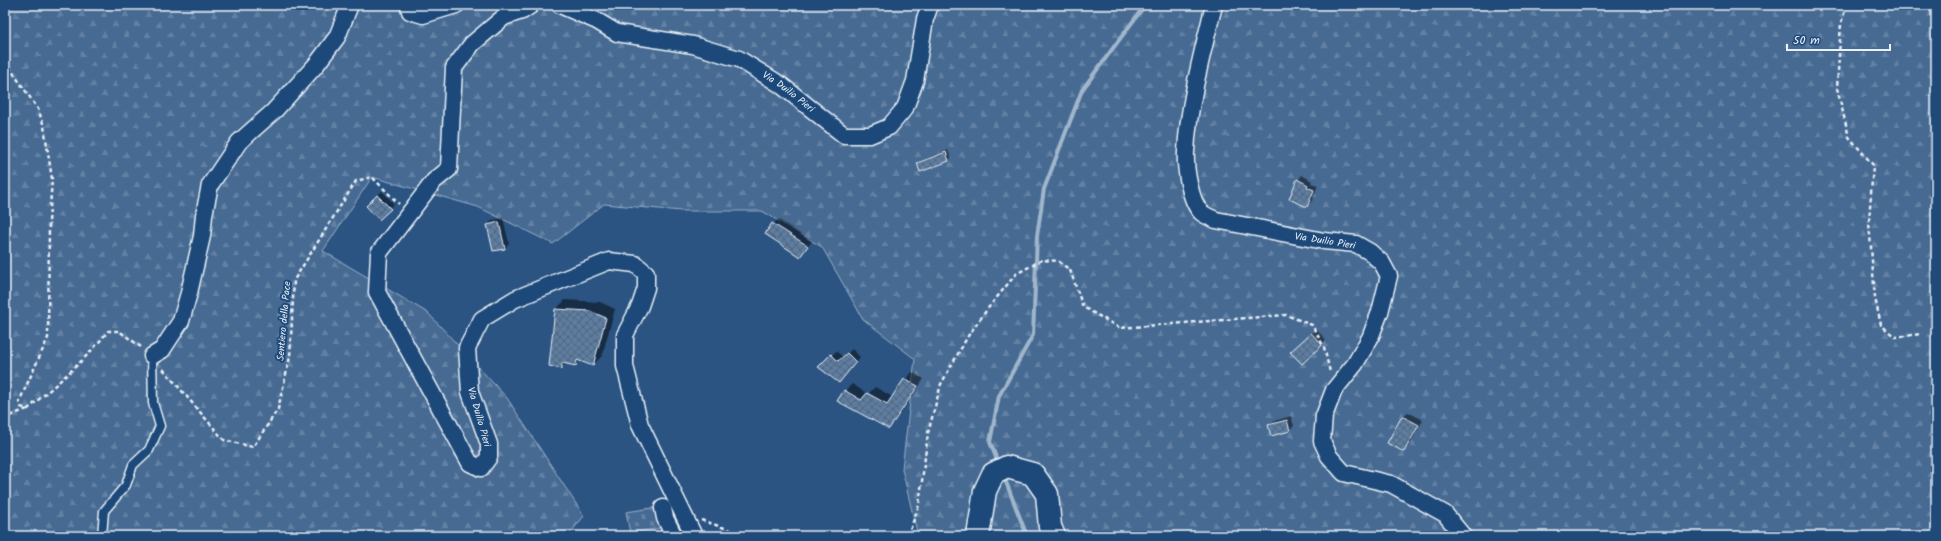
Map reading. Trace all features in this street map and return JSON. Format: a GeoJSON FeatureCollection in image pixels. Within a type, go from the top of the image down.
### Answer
{"type":"FeatureCollection","features":[{"type":"Feature","properties":{"kind":"street"},"geometry":{"type":"LineString","coordinates":[[152,356],[162,350],[181,321],[202,236],[204,215],[210,185],[239,142],[274,111],[316,65],[337,37],[350,5]]}},
{"type":"Feature","properties":{"kind":"street"},"geometry":{"type":"LineString","coordinates":[[409,5],[410,11],[423,15],[456,5]]}},
{"type":"Feature","properties":{"kind":"street","name":"Via Duilio Pieri"},"geometry":{"type":"LineString","coordinates":[[531,5],[522,11],[504,18],[472,44],[454,68],[449,169],[434,182],[379,253],[377,292],[470,463],[481,468],[489,457],[489,444],[470,392],[467,348],[482,319],[515,299],[609,261],[635,264],[646,274],[646,288],[625,336],[625,366],[640,425],[694,536]]}},
{"type":"Feature","properties":{"kind":"street","name":"Via Duilio Pieri"},"geometry":{"type":"LineString","coordinates":[[560,5],[596,21],[617,33],[693,45],[739,59],[781,85],[844,135],[870,135],[889,127],[905,108],[915,81],[925,19],[930,5]]}},
{"type":"Feature","properties":{"kind":"street","name":"Via Duilio Pieri"},"geometry":{"type":"LineString","coordinates":[[1214,5],[1198,74],[1186,153],[1188,178],[1193,197],[1202,212],[1216,220],[1324,242],[1356,244],[1370,252],[1382,263],[1389,276],[1380,312],[1370,338],[1354,364],[1334,390],[1324,416],[1322,441],[1329,456],[1344,474],[1391,484],[1445,514],[1463,536]]}},
{"type":"Feature","properties":{"kind":"street"},"geometry":{"type":"LineString","coordinates":[[978,536],[985,491],[1000,471],[1033,474],[1047,494],[1050,527],[1054,536]]}},
{"type":"Feature","properties":{"kind":"street"},"geometry":{"type":"LineString","coordinates":[[664,508],[665,518],[674,536]]}},
{"type":"Feature","properties":{"kind":"lane"},"geometry":{"type":"LineString","coordinates":[[102,536],[104,511],[126,485],[133,465],[149,450],[160,426],[153,403],[152,356]]}},
{"type":"Feature","properties":{"kind":"path"},"geometry":{"type":"LineString","coordinates":[[1847,5],[1841,23],[1837,88],[1849,137],[1873,165],[1868,222],[1875,298],[1881,325],[1895,337],[1922,334]]}},
{"type":"Feature","properties":{"kind":"path"},"geometry":{"type":"LineString","coordinates":[[5,61],[38,109],[44,126],[52,179],[49,222],[48,338],[19,402],[21,407],[28,409]]}},
{"type":"Feature","properties":{"kind":"path","name":"Sentiero della Pace"},"geometry":{"type":"LineString","coordinates":[[152,356],[224,440],[253,446],[278,409],[290,357],[294,280],[356,181],[372,177],[409,214]]}},
{"type":"Feature","properties":{"kind":"path"},"geometry":{"type":"LineString","coordinates":[[908,536],[919,505],[928,433],[941,384],[968,336],[989,307],[1016,274],[1030,265],[1042,260],[1058,261],[1070,270],[1083,307],[1120,328],[1286,315],[1312,325],[1324,347],[1334,390]]}},
{"type":"Feature","properties":{"kind":"path"},"geometry":{"type":"LineString","coordinates":[[5,420],[28,409],[80,362],[108,331],[119,331],[152,356]]}},
{"type":"Feature","properties":{"kind":"path"},"geometry":{"type":"LineString","coordinates":[[687,519],[705,520],[748,536]]}},
{"type":"Feature","properties":{"kind":"green space"},"geometry":{"type":"Polygon","coordinates":[[[5,5],[1936,5],[1936,536],[918,536],[902,469],[915,359],[863,319],[822,247],[762,211],[681,211],[604,204],[553,244],[478,207],[372,177],[323,251],[428,313],[507,398],[584,516],[568,536],[5,536],[5,5]]]}},
{"type":"Feature","properties":{"kind":"green space"},"geometry":{"type":"Polygon","coordinates":[[[658,507],[661,528],[630,533],[626,512],[658,507]]]}},
{"type":"Feature","properties":{"kind":"building"},"geometry":{"type":"Polygon","coordinates":[[[946,152],[949,161],[920,172],[917,163],[946,152]]]}},
{"type":"Feature","properties":{"kind":"building"},"geometry":{"type":"Polygon","coordinates":[[[1297,179],[1308,185],[1307,187],[1314,190],[1307,207],[1289,199],[1297,179]]]}},
{"type":"Feature","properties":{"kind":"building"},"geometry":{"type":"Polygon","coordinates":[[[377,195],[391,209],[379,220],[366,206],[377,195]]]}},
{"type":"Feature","properties":{"kind":"building"},"geometry":{"type":"Polygon","coordinates":[[[499,222],[505,249],[493,251],[487,225],[499,222]]]}},
{"type":"Feature","properties":{"kind":"building"},"geometry":{"type":"Polygon","coordinates":[[[772,223],[808,246],[800,257],[765,234],[772,223]]]}},
{"type":"Feature","properties":{"kind":"building"},"geometry":{"type":"Polygon","coordinates":[[[555,309],[590,311],[606,318],[593,366],[577,360],[576,366],[562,363],[562,369],[549,366],[555,309]]]}},
{"type":"Feature","properties":{"kind":"building"},"geometry":{"type":"Polygon","coordinates":[[[1311,333],[1322,345],[1302,364],[1290,352],[1311,333]]]}},
{"type":"Feature","properties":{"kind":"building"},"geometry":{"type":"Polygon","coordinates":[[[847,353],[856,362],[839,383],[818,367],[831,354],[838,361],[847,353]]]}},
{"type":"Feature","properties":{"kind":"building"},"geometry":{"type":"Polygon","coordinates":[[[904,379],[918,386],[889,429],[837,401],[844,390],[861,400],[867,393],[887,404],[904,379]]]}},
{"type":"Feature","properties":{"kind":"building"},"geometry":{"type":"Polygon","coordinates":[[[1402,416],[1419,425],[1404,452],[1387,443],[1402,416]]]}},
{"type":"Feature","properties":{"kind":"building"},"geometry":{"type":"Polygon","coordinates":[[[1287,420],[1290,431],[1271,436],[1268,425],[1287,420]]]}},
{"type":"Feature","properties":{"kind":"waterway"},"geometry":{"type":"LineString","coordinates":[[999,465],[990,442],[999,396],[1033,335],[1037,236],[1044,189],[1082,90],[1145,5]]}},
{"type":"Feature","properties":{"kind":"waterway"},"geometry":{"type":"LineString","coordinates":[[1004,477],[1027,536]]}}]}
